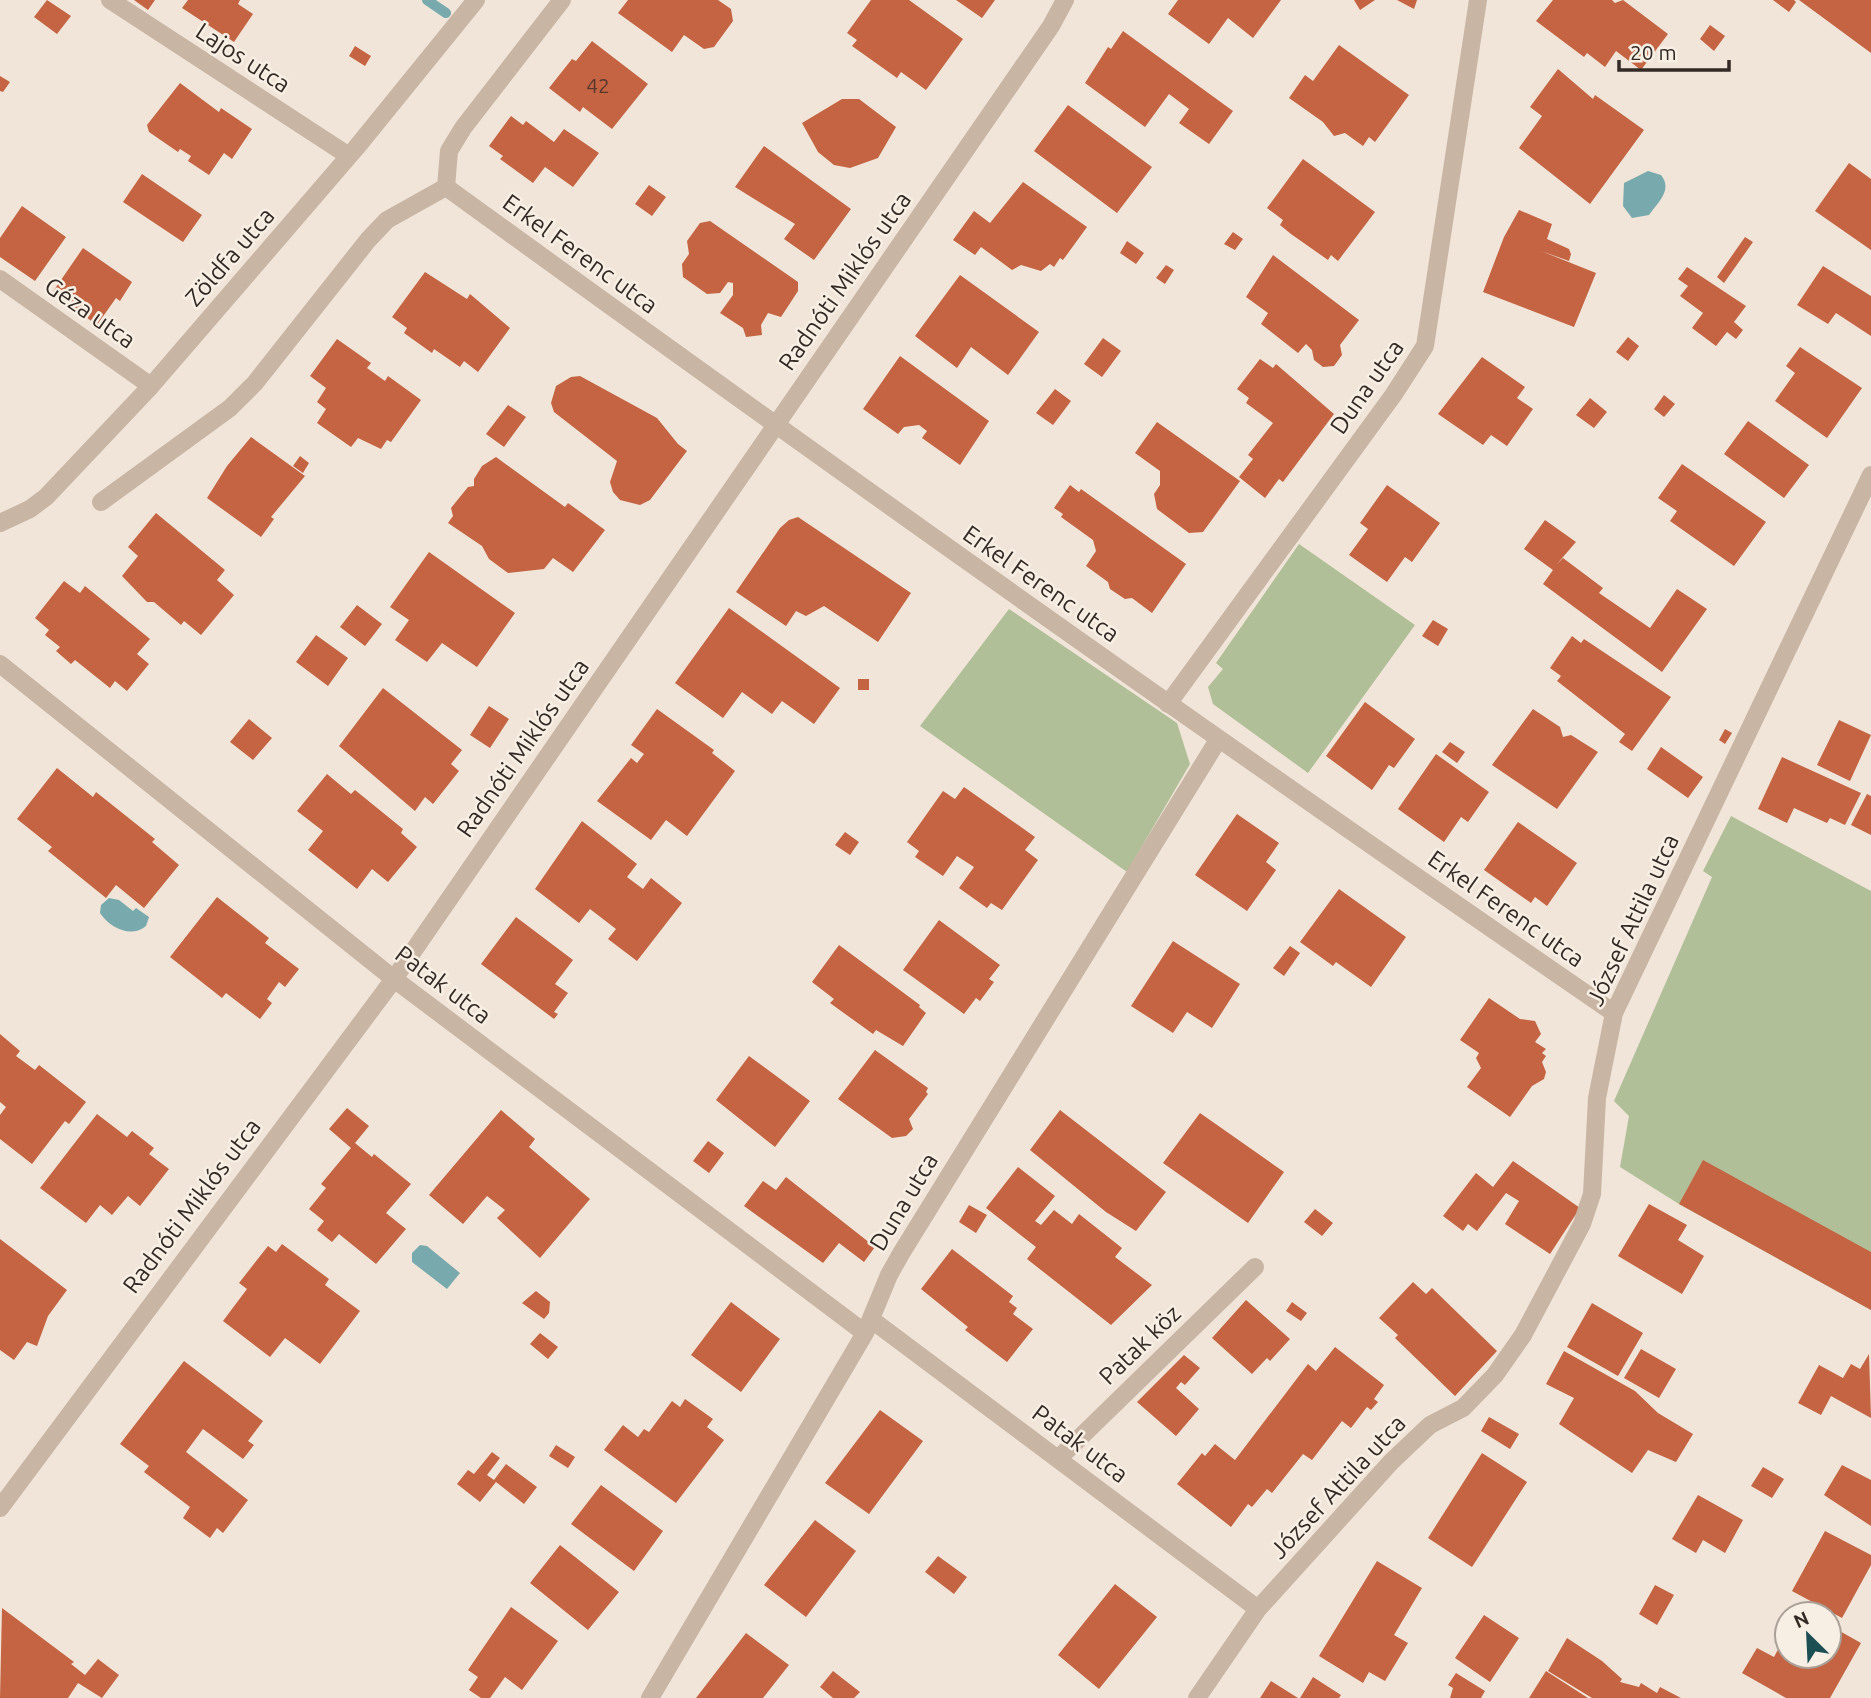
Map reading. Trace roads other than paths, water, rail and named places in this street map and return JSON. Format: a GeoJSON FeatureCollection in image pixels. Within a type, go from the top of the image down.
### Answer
{"type":"FeatureCollection","features":[{"type":"Feature","properties":{"kind":"street","name":"Lajos utca"},"geometry":{"type":"LineString","coordinates":[[110,0],[349,156]]}},
{"type":"Feature","properties":{"kind":"street","name":"Zöldfa utca"},"geometry":{"type":"LineString","coordinates":[[0,523],[30,509],[46,497],[151,386],[349,156],[476,0]]}},
{"type":"Feature","properties":{"kind":"street"},"geometry":{"type":"LineString","coordinates":[[101,502],[230,408],[256,383],[368,240],[387,220],[446,187],[449,151],[463,128],[562,0]]}},
{"type":"Feature","properties":{"kind":"street","name":"Radnóti Miklós utca"},"geometry":{"type":"LineString","coordinates":[[0,1508],[394,979],[1051,26],[1065,0]]}},
{"type":"Feature","properties":{"kind":"street","name":"Duna utca"},"geometry":{"type":"LineString","coordinates":[[1168,704],[1394,394],[1425,346],[1478,0]]}},
{"type":"Feature","properties":{"kind":"street","name":"Erkel Ferenc utca"},"geometry":{"type":"LineString","coordinates":[[446,187],[775,426],[1218,740],[1614,1013]]}},
{"type":"Feature","properties":{"kind":"street","name":"Géza utca"},"geometry":{"type":"LineString","coordinates":[[0,279],[151,386]]}},
{"type":"Feature","properties":{"kind":"street","name":"József Attila utca"},"geometry":{"type":"LineString","coordinates":[[1197,1698],[1258,1609],[1401,1453],[1430,1425],[1463,1408],[1495,1375],[1523,1335],[1582,1224],[1592,1194],[1597,1098],[1614,1013],[1871,475]]}},
{"type":"Feature","properties":{"kind":"street","name":"Patak utca"},"geometry":{"type":"LineString","coordinates":[[0,664],[394,979],[869,1327],[1059,1458],[1258,1609]]}},
{"type":"Feature","properties":{"kind":"street","name":"Duna utca"},"geometry":{"type":"LineString","coordinates":[[650,1698],[869,1327],[888,1275],[1218,740]]}},
{"type":"Feature","properties":{"kind":"street","name":"Patak köz"},"geometry":{"type":"LineString","coordinates":[[1059,1458],[1255,1267]]}},
{"type":"Feature","properties":{"kind":"water"},"geometry":{"type":"Polygon","coordinates":[[[1648,171],[1661,175],[1665,191],[1649,215],[1632,218],[1623,206],[1624,183],[1648,171]]]}},
{"type":"Feature","properties":{"kind":"water"},"geometry":{"type":"Polygon","coordinates":[[[109,898],[119,900],[133,911],[136,908],[149,917],[146,926],[140,930],[127,931],[109,923],[100,913],[101,905],[109,898]]]}},
{"type":"Feature","properties":{"kind":"water"},"geometry":{"type":"Polygon","coordinates":[[[420,1245],[427,1246],[460,1273],[447,1289],[412,1262],[412,1253],[420,1245]]]}},
{"type":"Feature","properties":{"kind":"waterway"},"geometry":{"type":"LineString","coordinates":[[427,0],[446,13]]}}]}
